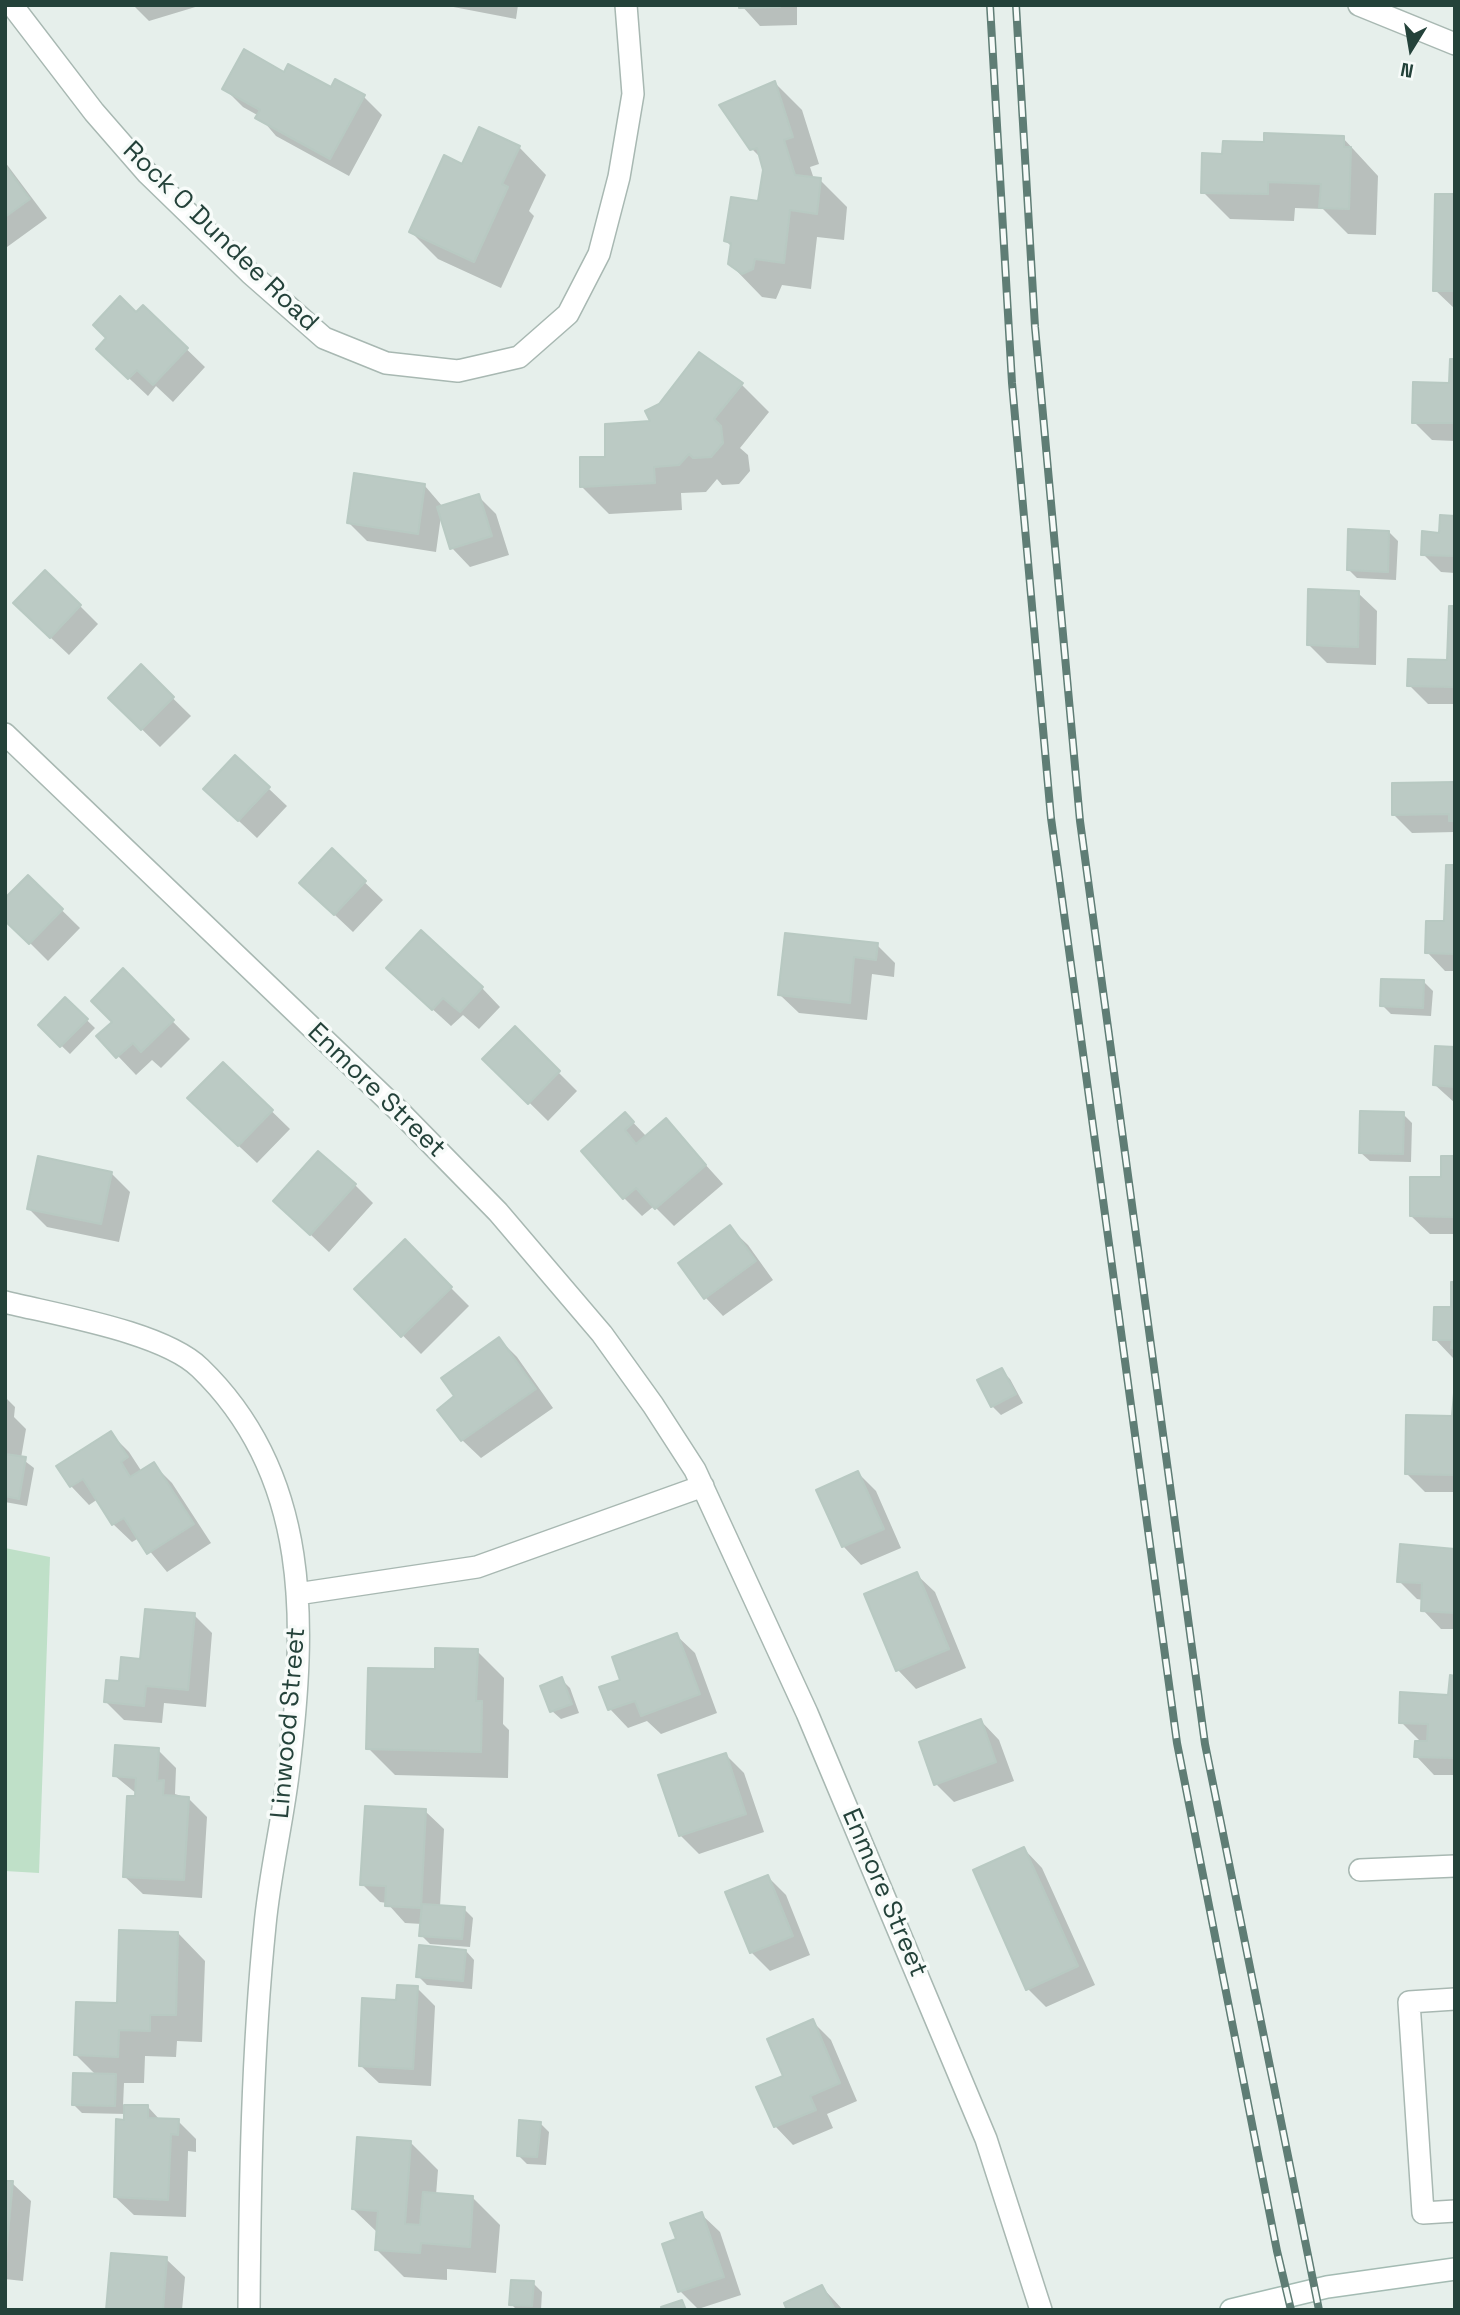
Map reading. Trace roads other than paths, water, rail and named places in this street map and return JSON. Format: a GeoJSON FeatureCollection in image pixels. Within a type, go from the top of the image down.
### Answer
{"type":"FeatureCollection","features":[{"type":"Feature","properties":{"kind":"street","name":"Rock O Dundee Road"},"geometry":{"type":"LineString","coordinates":[[12,5],[94,112],[148,174],[250,273],[324,338],[386,363],[458,371],[519,357],[568,314],[599,254],[620,177],[632,94],[626,5]]}},
{"type":"Feature","properties":{"kind":"street"},"geometry":{"type":"LineString","coordinates":[[1359,5],[1455,44]]}},
{"type":"Feature","properties":{"kind":"street","name":"Enmore Street"},"geometry":{"type":"LineString","coordinates":[[5,734],[401,1113],[498,1212],[602,1334],[653,1405],[703,1486],[797,1690],[981,2127],[1041,2310]]}},
{"type":"Feature","properties":{"kind":"street","name":"Linwood Street"},"geometry":{"type":"LineString","coordinates":[[5,1303],[92,1323],[171,1348],[200,1368],[236,1411],[274,1476],[286,1511],[298,1594],[298,1651],[289,1768],[265,1921],[254,2086],[249,2310]]}},
{"type":"Feature","properties":{"kind":"street"},"geometry":{"type":"LineString","coordinates":[[298,1594],[477,1567],[703,1486]]}},
{"type":"Feature","properties":{"kind":"street"},"geometry":{"type":"LineString","coordinates":[[1360,1870],[1455,1866]]}},
{"type":"Feature","properties":{"kind":"street"},"geometry":{"type":"LineString","coordinates":[[1455,1999],[1409,2002],[1423,2213],[1455,2211]]}},
{"type":"Feature","properties":{"kind":"street"},"geometry":{"type":"LineString","coordinates":[[1231,2310],[1326,2287],[1455,2269]]}},
{"type":"Feature","properties":{"kind":"railway"},"geometry":{"type":"LineString","coordinates":[[990,5],[1012,383],[1051,818],[1177,1743],[1291,2310]]}},
{"type":"Feature","properties":{"kind":"railway"},"geometry":{"type":"LineString","coordinates":[[1016,5],[1035,327],[1080,821],[1205,1744],[1319,2310]]}}]}
